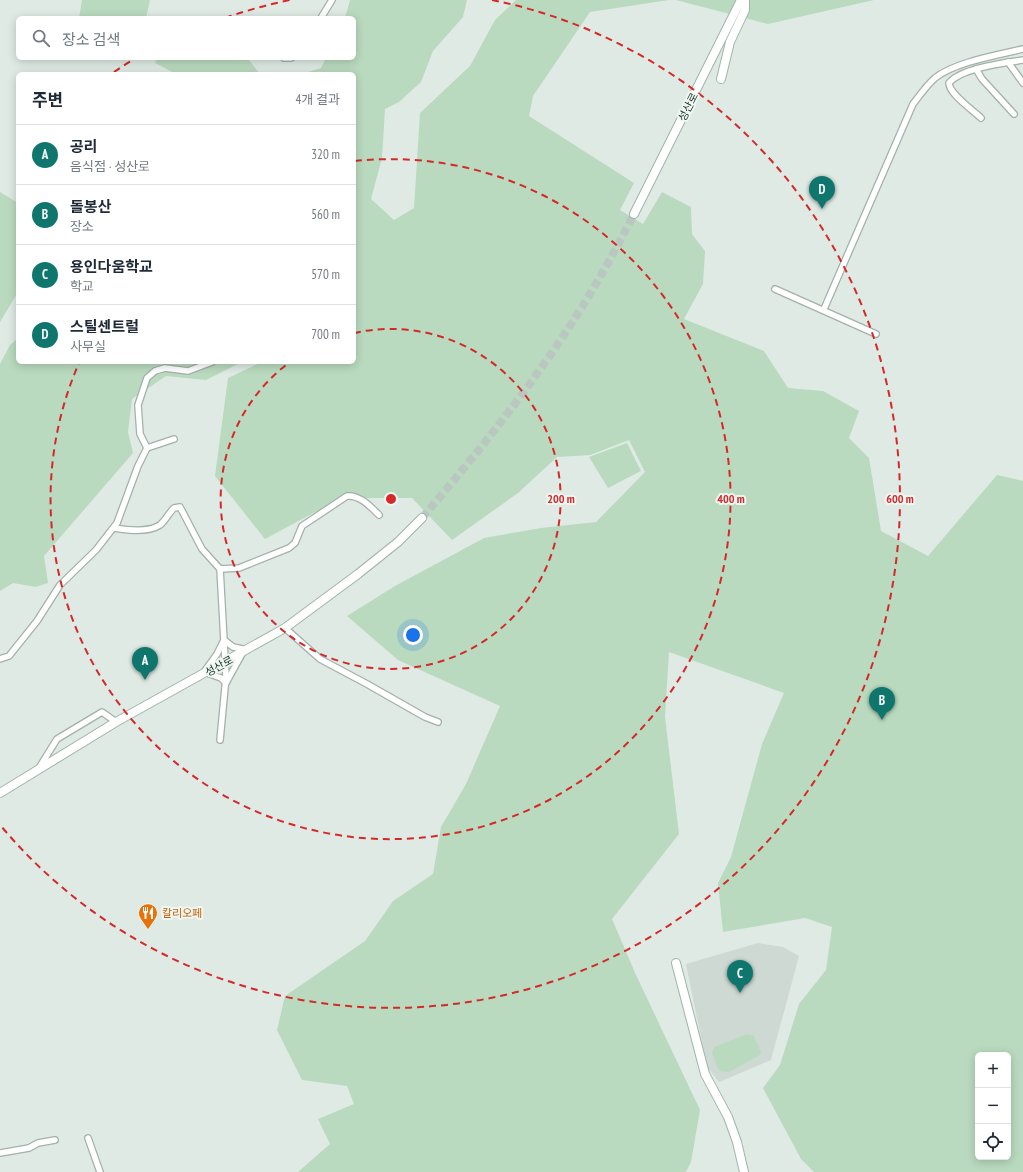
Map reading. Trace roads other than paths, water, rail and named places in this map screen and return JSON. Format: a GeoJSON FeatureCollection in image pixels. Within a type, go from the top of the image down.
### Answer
{"type":"FeatureCollection","features":[{"type":"Feature","properties":{"kind":"main road","name":"성산로"},"geometry":{"type":"LineString","coordinates":[[634,214],[741,0]]}},
{"type":"Feature","properties":{"kind":"main road"},"geometry":{"type":"LineString","coordinates":[[721,79],[730,42],[745,10],[745,0]]}},
{"type":"Feature","properties":{"kind":"main road","name":"성산로"},"geometry":{"type":"LineString","coordinates":[[0,793],[116,722],[204,675],[285,628],[398,542],[422,518]]}},
{"type":"Feature","properties":{"kind":"main road"},"geometry":{"type":"LineString","coordinates":[[676,963],[705,1074],[728,1117],[737,1142],[744,1172]]}},
{"type":"Feature","properties":{"kind":"street"},"geometry":{"type":"LineString","coordinates":[[322,16],[332,0]]}},
{"type":"Feature","properties":{"kind":"street"},"geometry":{"type":"LineString","coordinates":[[824,309],[913,104],[923,90],[936,77],[959,66],[976,60],[1023,49]]}},
{"type":"Feature","properties":{"kind":"street"},"geometry":{"type":"LineString","coordinates":[[981,118],[954,95],[949,87],[949,84],[954,78],[976,69],[1023,60]]}},
{"type":"Feature","properties":{"kind":"street"},"geometry":{"type":"LineString","coordinates":[[1008,62],[1023,83]]}},
{"type":"Feature","properties":{"kind":"street"},"geometry":{"type":"LineString","coordinates":[[976,69],[982,79],[1014,114]]}},
{"type":"Feature","properties":{"kind":"street"},"geometry":{"type":"LineString","coordinates":[[775,289],[824,309],[876,334]]}},
{"type":"Feature","properties":{"kind":"street"},"geometry":{"type":"LineString","coordinates":[[0,659],[9,656],[37,621],[60,585],[96,550],[114,528],[147,448],[140,434],[138,405],[147,378],[155,371],[165,368],[188,370],[206,364]]}},
{"type":"Feature","properties":{"kind":"street"},"geometry":{"type":"LineString","coordinates":[[147,448],[174,439]]}},
{"type":"Feature","properties":{"kind":"street"},"geometry":{"type":"LineString","coordinates":[[220,569],[239,568],[289,548],[296,543],[302,526],[341,498],[352,495],[362,500],[379,515]]}},
{"type":"Feature","properties":{"kind":"street"},"geometry":{"type":"LineString","coordinates":[[114,528],[146,530],[161,524],[174,508],[180,507],[202,549],[220,569],[226,683],[220,740]]}},
{"type":"Feature","properties":{"kind":"street"},"geometry":{"type":"LineString","coordinates":[[285,628],[320,660],[367,684],[425,717],[438,722]]}},
{"type":"Feature","properties":{"kind":"street"},"geometry":{"type":"LineString","coordinates":[[224,640],[233,647],[245,651],[226,683]]}},
{"type":"Feature","properties":{"kind":"street"},"geometry":{"type":"LineString","coordinates":[[224,640],[204,675],[221,678],[226,683]]}},
{"type":"Feature","properties":{"kind":"street"},"geometry":{"type":"LineString","coordinates":[[38,770],[56,739],[102,712],[116,722]]}},
{"type":"Feature","properties":{"kind":"street"},"geometry":{"type":"LineString","coordinates":[[88,1138],[100,1172]]}},
{"type":"Feature","properties":{"kind":"street"},"geometry":{"type":"LineString","coordinates":[[0,1152],[29,1148],[38,1143],[55,1140]]}},
{"type":"Feature","properties":{"kind":"tunnel"},"geometry":{"type":"LineString","coordinates":[[422,518],[509,412],[569,328],[611,257],[634,214]]}},
{"type":"Feature","properties":{"kind":"place","name":"스틸센트럴"},"geometry":{"type":"Point","coordinates":[822,209]}},
{"type":"Feature","properties":{"kind":"place","name":"공리"},"geometry":{"type":"Point","coordinates":[145,680]}},
{"type":"Feature","properties":{"kind":"place","name":"돌봉산"},"geometry":{"type":"Point","coordinates":[882,720]}},
{"type":"Feature","properties":{"kind":"place","name":"칼리오페"},"geometry":{"type":"Point","coordinates":[148,930]}},
{"type":"Feature","properties":{"kind":"place","name":"용인다움학교"},"geometry":{"type":"Point","coordinates":[740,993]}}]}
